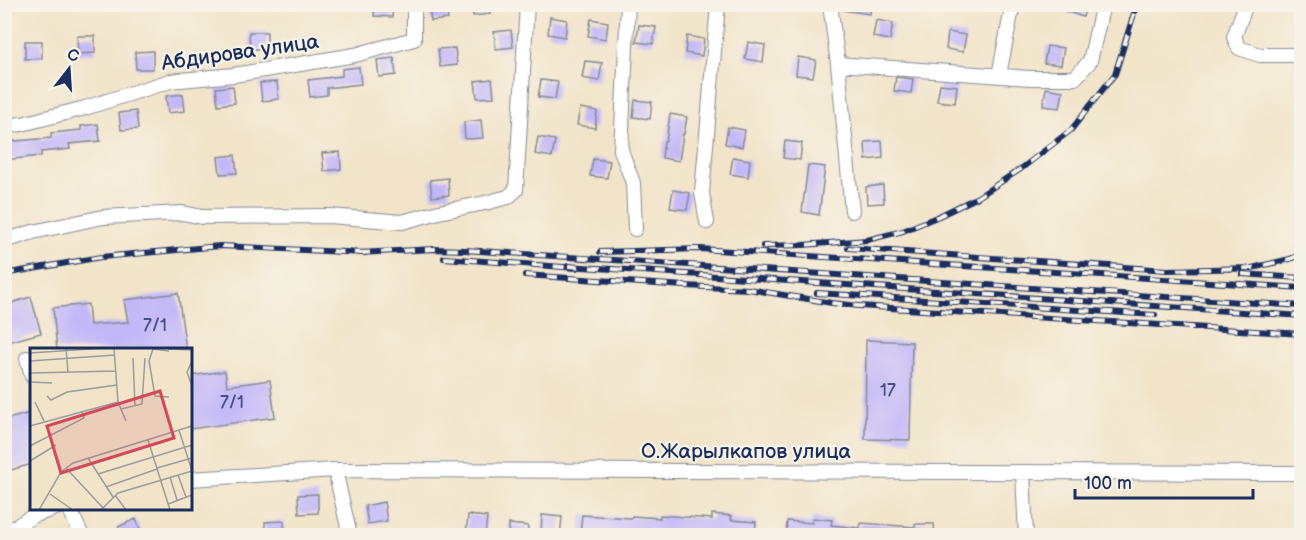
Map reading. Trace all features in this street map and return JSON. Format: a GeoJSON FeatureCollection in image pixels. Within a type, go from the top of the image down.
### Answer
{"type":"FeatureCollection","features":[{"type":"Feature","properties":{"kind":"street","name":"Абдирова улица"},"geometry":{"type":"LineString","coordinates":[[4,126],[22,124],[85,108],[170,81],[234,75],[355,56],[414,39],[414,4]]}},
{"type":"Feature","properties":{"kind":"street"},"geometry":{"type":"LineString","coordinates":[[4,241],[33,232],[103,217],[183,213],[202,217],[330,216],[402,222],[508,198],[516,190],[527,4]]}},
{"type":"Feature","properties":{"kind":"street"},"geometry":{"type":"LineString","coordinates":[[628,4],[621,150],[633,183],[635,229]]}},
{"type":"Feature","properties":{"kind":"street"},"geometry":{"type":"LineString","coordinates":[[707,222],[702,193],[718,4]]}},
{"type":"Feature","properties":{"kind":"street"},"geometry":{"type":"LineString","coordinates":[[830,4],[852,211]]}},
{"type":"Feature","properties":{"kind":"street"},"geometry":{"type":"LineString","coordinates":[[999,75],[1013,4]]}},
{"type":"Feature","properties":{"kind":"street"},"geometry":{"type":"LineString","coordinates":[[838,64],[1030,78],[1076,78],[1090,61],[1103,4]]}},
{"type":"Feature","properties":{"kind":"street"},"geometry":{"type":"LineString","coordinates":[[1246,4],[1234,37],[1239,48],[1260,55],[1302,55]]}},
{"type":"Feature","properties":{"kind":"street"},"geometry":{"type":"LineString","coordinates":[[27,358],[30,369]]}},
{"type":"Feature","properties":{"kind":"street"},"geometry":{"type":"LineString","coordinates":[[335,470],[350,536]]}},
{"type":"Feature","properties":{"kind":"street","name":"О.Жарылкапов улица"},"geometry":{"type":"LineString","coordinates":[[192,479],[335,470],[1302,473]]}},
{"type":"Feature","properties":{"kind":"street"},"geometry":{"type":"LineString","coordinates":[[1023,472],[1026,536]]}},
{"type":"Feature","properties":{"kind":"street"},"geometry":{"type":"LineString","coordinates":[[4,534],[33,516],[50,510]]}},
{"type":"Feature","properties":{"kind":"street"},"geometry":{"type":"LineString","coordinates":[[70,510],[82,536]]}},
{"type":"Feature","properties":{"kind":"building"},"geometry":{"type":"Polygon","coordinates":[[[375,4],[393,4],[392,17],[374,16],[375,4]]]}},
{"type":"Feature","properties":{"kind":"building"},"geometry":{"type":"Polygon","coordinates":[[[472,4],[489,4],[490,14],[473,16],[472,4]]]}},
{"type":"Feature","properties":{"kind":"building"},"geometry":{"type":"Polygon","coordinates":[[[843,4],[871,4],[870,14],[843,10],[843,4]]]}},
{"type":"Feature","properties":{"kind":"building"},"geometry":{"type":"Polygon","coordinates":[[[1051,4],[1087,4],[1083,17],[1050,6],[1051,4]]]}},
{"type":"Feature","properties":{"kind":"building"},"geometry":{"type":"Polygon","coordinates":[[[446,5],[448,19],[431,21],[429,6],[446,5]]]}},
{"type":"Feature","properties":{"kind":"building"},"geometry":{"type":"Polygon","coordinates":[[[550,17],[567,20],[565,37],[548,34],[550,17]]]}},
{"type":"Feature","properties":{"kind":"building"},"geometry":{"type":"Polygon","coordinates":[[[591,19],[608,22],[606,39],[588,36],[591,19]]]}},
{"type":"Feature","properties":{"kind":"building"},"geometry":{"type":"Polygon","coordinates":[[[876,20],[893,23],[890,40],[873,37],[876,20]]]}},
{"type":"Feature","properties":{"kind":"building"},"geometry":{"type":"Polygon","coordinates":[[[639,25],[656,27],[653,44],[636,42],[639,25]]]}},
{"type":"Feature","properties":{"kind":"building"},"geometry":{"type":"Polygon","coordinates":[[[511,30],[513,47],[496,49],[494,32],[511,30]]]}},
{"type":"Feature","properties":{"kind":"building"},"geometry":{"type":"Polygon","coordinates":[[[249,32],[267,32],[267,49],[250,49],[249,32]]]}},
{"type":"Feature","properties":{"kind":"building"},"geometry":{"type":"Polygon","coordinates":[[[948,32],[966,35],[963,52],[946,49],[948,32]]]}},
{"type":"Feature","properties":{"kind":"building"},"geometry":{"type":"Polygon","coordinates":[[[77,36],[95,36],[95,53],[78,54],[77,36]]]}},
{"type":"Feature","properties":{"kind":"building"},"geometry":{"type":"Polygon","coordinates":[[[687,36],[704,39],[702,56],[685,53],[687,36]]]}},
{"type":"Feature","properties":{"kind":"building"},"geometry":{"type":"Polygon","coordinates":[[[25,41],[42,41],[42,58],[25,59],[25,41]]]}},
{"type":"Feature","properties":{"kind":"building"},"geometry":{"type":"Polygon","coordinates":[[[748,42],[765,45],[763,62],[745,59],[748,42]]]}},
{"type":"Feature","properties":{"kind":"building"},"geometry":{"type":"Polygon","coordinates":[[[1047,46],[1064,48],[1061,65],[1044,63],[1047,46]]]}},
{"type":"Feature","properties":{"kind":"building"},"geometry":{"type":"Polygon","coordinates":[[[455,48],[457,65],[440,67],[438,49],[455,48]]]}},
{"type":"Feature","properties":{"kind":"building"},"geometry":{"type":"Polygon","coordinates":[[[153,51],[153,69],[136,69],[135,52],[153,51]]]}},
{"type":"Feature","properties":{"kind":"building"},"geometry":{"type":"Polygon","coordinates":[[[798,57],[816,60],[813,77],[796,75],[798,57]]]}},
{"type":"Feature","properties":{"kind":"building"},"geometry":{"type":"Polygon","coordinates":[[[394,58],[396,75],[379,77],[377,60],[394,58]]]}},
{"type":"Feature","properties":{"kind":"building"},"geometry":{"type":"Polygon","coordinates":[[[585,61],[602,63],[599,81],[582,78],[585,61]]]}},
{"type":"Feature","properties":{"kind":"building"},"geometry":{"type":"Polygon","coordinates":[[[359,67],[361,84],[327,88],[327,95],[310,97],[308,80],[342,76],[342,69],[359,67]]]}},
{"type":"Feature","properties":{"kind":"building"},"geometry":{"type":"Polygon","coordinates":[[[896,77],[913,79],[911,93],[894,91],[896,77]]]}},
{"type":"Feature","properties":{"kind":"building"},"geometry":{"type":"Polygon","coordinates":[[[492,79],[494,97],[477,98],[475,81],[492,79]]]}},
{"type":"Feature","properties":{"kind":"building"},"geometry":{"type":"Polygon","coordinates":[[[541,80],[558,82],[555,99],[538,97],[541,80]]]}},
{"type":"Feature","properties":{"kind":"building"},"geometry":{"type":"Polygon","coordinates":[[[277,82],[279,99],[262,101],[260,83],[277,82]]]}},
{"type":"Feature","properties":{"kind":"building"},"geometry":{"type":"Polygon","coordinates":[[[940,84],[957,86],[955,103],[937,101],[940,84]]]}},
{"type":"Feature","properties":{"kind":"building"},"geometry":{"type":"Polygon","coordinates":[[[233,86],[235,103],[218,105],[216,88],[233,86]]]}},
{"type":"Feature","properties":{"kind":"building"},"geometry":{"type":"Polygon","coordinates":[[[1046,88],[1063,91],[1060,108],[1043,106],[1046,88]]]}},
{"type":"Feature","properties":{"kind":"building"},"geometry":{"type":"Polygon","coordinates":[[[183,94],[185,111],[168,113],[166,96],[183,94]]]}},
{"type":"Feature","properties":{"kind":"building"},"geometry":{"type":"Polygon","coordinates":[[[635,100],[652,102],[650,119],[633,117],[635,100]]]}},
{"type":"Feature","properties":{"kind":"building"},"geometry":{"type":"Polygon","coordinates":[[[580,108],[597,111],[595,128],[577,125],[580,108]]]}},
{"type":"Feature","properties":{"kind":"building"},"geometry":{"type":"Polygon","coordinates":[[[136,111],[138,129],[121,130],[119,113],[136,111]]]}},
{"type":"Feature","properties":{"kind":"building"},"geometry":{"type":"Polygon","coordinates":[[[670,114],[687,117],[679,161],[662,158],[670,114]]]}},
{"type":"Feature","properties":{"kind":"building"},"geometry":{"type":"Polygon","coordinates":[[[481,120],[483,138],[465,139],[464,122],[481,120]]]}},
{"type":"Feature","properties":{"kind":"building"},"geometry":{"type":"Polygon","coordinates":[[[98,124],[100,141],[69,144],[70,149],[41,152],[41,156],[4,160],[4,142],[51,138],[51,133],[81,130],[81,126],[98,124]]]}},
{"type":"Feature","properties":{"kind":"building"},"geometry":{"type":"Polygon","coordinates":[[[728,127],[745,130],[742,147],[725,144],[728,127]]]}},
{"type":"Feature","properties":{"kind":"building"},"geometry":{"type":"Polygon","coordinates":[[[538,137],[555,140],[552,157],[535,154],[538,137]]]}},
{"type":"Feature","properties":{"kind":"building"},"geometry":{"type":"Polygon","coordinates":[[[785,141],[802,143],[800,160],[783,158],[785,141]]]}},
{"type":"Feature","properties":{"kind":"building"},"geometry":{"type":"Polygon","coordinates":[[[882,141],[883,158],[866,160],[865,142],[882,141]]]}},
{"type":"Feature","properties":{"kind":"building"},"geometry":{"type":"Polygon","coordinates":[[[340,152],[341,169],[324,171],[322,153],[340,152]]]}},
{"type":"Feature","properties":{"kind":"building"},"geometry":{"type":"Polygon","coordinates":[[[235,155],[237,173],[220,174],[218,157],[235,155]]]}},
{"type":"Feature","properties":{"kind":"building"},"geometry":{"type":"Polygon","coordinates":[[[733,157],[750,160],[748,177],[730,174],[733,157]]]}},
{"type":"Feature","properties":{"kind":"building"},"geometry":{"type":"Polygon","coordinates":[[[593,159],[610,161],[607,178],[590,176],[593,159]]]}},
{"type":"Feature","properties":{"kind":"building"},"geometry":{"type":"Polygon","coordinates":[[[808,165],[825,167],[819,215],[802,212],[808,165]]]}},
{"type":"Feature","properties":{"kind":"building"},"geometry":{"type":"Polygon","coordinates":[[[448,178],[449,195],[432,197],[430,180],[448,178]]]}},
{"type":"Feature","properties":{"kind":"building"},"geometry":{"type":"Polygon","coordinates":[[[883,185],[884,203],[867,204],[866,187],[883,185]]]}},
{"type":"Feature","properties":{"kind":"building"},"geometry":{"type":"Polygon","coordinates":[[[673,190],[690,193],[687,210],[670,208],[673,190]]]}},
{"type":"Feature","properties":{"kind":"building"},"geometry":{"type":"Polygon","coordinates":[[[178,293],[186,348],[57,348],[53,308],[88,304],[90,325],[128,322],[124,300],[178,293]]]}},
{"type":"Feature","properties":{"kind":"building"},"geometry":{"type":"Polygon","coordinates":[[[31,297],[41,333],[4,343],[4,305],[31,297]]]}},
{"type":"Feature","properties":{"kind":"building"},"geometry":{"type":"Polygon","coordinates":[[[866,340],[912,342],[910,440],[865,439],[866,340]]]}},
{"type":"Feature","properties":{"kind":"building"},"geometry":{"type":"Polygon","coordinates":[[[225,371],[227,386],[270,380],[275,417],[192,429],[192,376],[225,371]]]}},
{"type":"Feature","properties":{"kind":"building"},"geometry":{"type":"Polygon","coordinates":[[[30,413],[30,465],[4,472],[4,420],[30,413]]]}},
{"type":"Feature","properties":{"kind":"building"},"geometry":{"type":"Polygon","coordinates":[[[318,494],[318,513],[299,514],[298,495],[318,494]]]}},
{"type":"Feature","properties":{"kind":"building"},"geometry":{"type":"Polygon","coordinates":[[[384,502],[387,521],[368,524],[365,506],[384,502]]]}},
{"type":"Feature","properties":{"kind":"building"},"geometry":{"type":"Polygon","coordinates":[[[712,514],[732,516],[731,520],[756,522],[755,536],[702,533],[702,536],[649,533],[649,536],[580,534],[582,515],[660,518],[660,515],[712,519],[712,514]]]}},
{"type":"Feature","properties":{"kind":"building"},"geometry":{"type":"Polygon","coordinates":[[[468,515],[487,517],[485,536],[466,534],[468,515]]]}},
{"type":"Feature","properties":{"kind":"building"},"geometry":{"type":"Polygon","coordinates":[[[542,515],[562,517],[560,536],[541,534],[542,515]]]}},
{"type":"Feature","properties":{"kind":"building"},"geometry":{"type":"Polygon","coordinates":[[[812,518],[832,520],[831,525],[860,528],[861,523],[915,527],[915,524],[934,524],[935,536],[786,536],[787,521],[812,523],[812,518]]]}},
{"type":"Feature","properties":{"kind":"building"},"geometry":{"type":"Polygon","coordinates":[[[136,519],[143,536],[122,536],[118,527],[136,519]]]}},
{"type":"Feature","properties":{"kind":"building"},"geometry":{"type":"Polygon","coordinates":[[[284,521],[285,536],[265,536],[265,522],[284,521]]]}},
{"type":"Feature","properties":{"kind":"building"},"geometry":{"type":"Polygon","coordinates":[[[509,524],[528,526],[527,536],[508,536],[509,524]]]}},
{"type":"Feature","properties":{"kind":"railway"},"geometry":{"type":"LineString","coordinates":[[763,246],[867,240],[903,231],[978,197],[1022,168],[1071,130],[1115,74],[1137,4]]}},
{"type":"Feature","properties":{"kind":"railway"},"geometry":{"type":"LineString","coordinates":[[4,274],[101,257],[220,246],[366,253]]}},
{"type":"Feature","properties":{"kind":"railway"},"geometry":{"type":"LineString","coordinates":[[848,248],[1167,270],[1252,268],[1302,254]]}},
{"type":"Feature","properties":{"kind":"railway"},"geometry":{"type":"LineString","coordinates":[[359,253],[434,249],[465,250],[1302,306]]}},
{"type":"Feature","properties":{"kind":"railway"},"geometry":{"type":"LineString","coordinates":[[600,252],[700,249],[1302,288]]}},
{"type":"Feature","properties":{"kind":"railway"},"geometry":{"type":"LineString","coordinates":[[444,258],[576,268]]}},
{"type":"Feature","properties":{"kind":"railway"},"geometry":{"type":"LineString","coordinates":[[568,266],[1302,316]]}},
{"type":"Feature","properties":{"kind":"railway"},"geometry":{"type":"LineString","coordinates":[[1242,274],[1302,278]]}},
{"type":"Feature","properties":{"kind":"railway"},"geometry":{"type":"LineString","coordinates":[[525,275],[748,289],[859,306],[1302,334]]}},
{"type":"Feature","properties":{"kind":"railway"},"geometry":{"type":"LineString","coordinates":[[817,293],[1155,315]]}}]}
